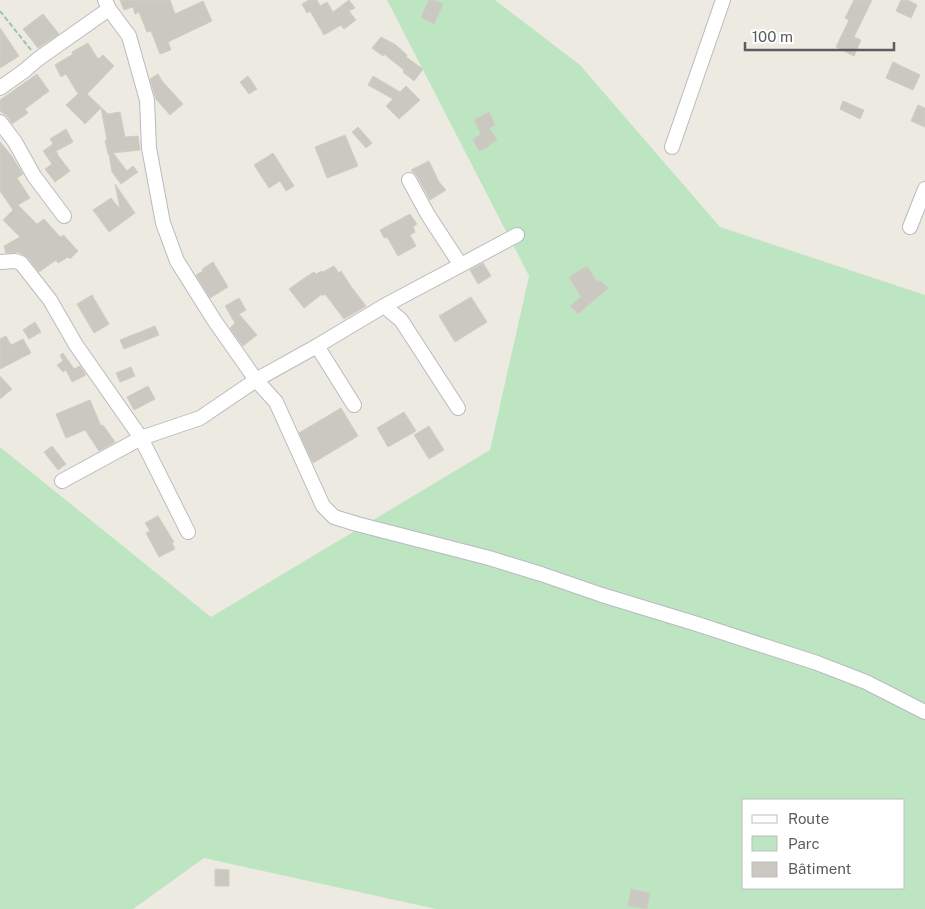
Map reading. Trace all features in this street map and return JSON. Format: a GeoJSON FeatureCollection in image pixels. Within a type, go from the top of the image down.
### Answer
{"type":"FeatureCollection","features":[{"type":"Feature","properties":{"kind":"street"},"geometry":{"type":"LineString","coordinates":[[672,147],[723,0]]}},
{"type":"Feature","properties":{"kind":"street"},"geometry":{"type":"LineString","coordinates":[[0,88],[107,4],[129,36],[147,100],[149,148],[163,223],[177,261],[214,320],[256,380],[276,402],[323,506],[334,517],[489,558],[817,663],[866,682],[925,712]]}},
{"type":"Feature","properties":{"kind":"street"},"geometry":{"type":"LineString","coordinates":[[0,122],[15,142],[34,176],[64,216]]}},
{"type":"Feature","properties":{"kind":"street"},"geometry":{"type":"LineString","coordinates":[[409,180],[428,215],[460,264]]}},
{"type":"Feature","properties":{"kind":"street"},"geometry":{"type":"LineString","coordinates":[[910,227],[925,189]]}},
{"type":"Feature","properties":{"kind":"street"},"geometry":{"type":"LineString","coordinates":[[62,481],[141,438],[200,418],[256,380],[384,306],[517,235]]}},
{"type":"Feature","properties":{"kind":"street"},"geometry":{"type":"LineString","coordinates":[[0,262],[15,260],[21,263],[50,300],[76,345],[141,438],[188,532]]}},
{"type":"Feature","properties":{"kind":"street"},"geometry":{"type":"LineString","coordinates":[[384,306],[401,320],[458,408]]}},
{"type":"Feature","properties":{"kind":"street"},"geometry":{"type":"LineString","coordinates":[[317,346],[354,405]]}},
{"type":"Feature","properties":{"kind":"path"},"geometry":{"type":"LineString","coordinates":[[0,11],[38,60]]}},
{"type":"Feature","properties":{"kind":"green space"},"geometry":{"type":"Polygon","coordinates":[[[387,0],[495,0],[580,65],[720,227],[925,295],[925,909],[436,909],[204,858],[133,909],[0,909],[0,447],[211,617],[490,450],[529,276],[387,0]]]}},
{"type":"Feature","properties":{"kind":"building"},"geometry":{"type":"Polygon","coordinates":[[[120,0],[170,0],[175,14],[203,1],[212,21],[168,42],[171,50],[160,54],[151,31],[147,32],[139,12],[135,14],[133,7],[124,10],[120,0]]]}},
{"type":"Feature","properties":{"kind":"building"},"geometry":{"type":"Polygon","coordinates":[[[309,0],[317,0],[320,6],[327,2],[333,12],[349,0],[355,8],[349,11],[356,20],[344,29],[341,25],[324,35],[310,11],[307,13],[302,4],[309,0]]]}},
{"type":"Feature","properties":{"kind":"building"},"geometry":{"type":"Polygon","coordinates":[[[429,0],[443,4],[434,24],[421,17],[429,0]]]}},
{"type":"Feature","properties":{"kind":"building"},"geometry":{"type":"Polygon","coordinates":[[[854,0],[872,0],[854,37],[861,40],[854,56],[836,47],[849,20],[845,18],[854,0]]]}},
{"type":"Feature","properties":{"kind":"building"},"geometry":{"type":"Polygon","coordinates":[[[901,0],[908,0],[917,5],[911,18],[896,11],[901,0]]]}},
{"type":"Feature","properties":{"kind":"building"},"geometry":{"type":"Polygon","coordinates":[[[43,14],[59,34],[38,48],[23,29],[43,14]]]}},
{"type":"Feature","properties":{"kind":"building"},"geometry":{"type":"Polygon","coordinates":[[[0,28],[19,56],[0,68],[0,28]]]}},
{"type":"Feature","properties":{"kind":"building"},"geometry":{"type":"Polygon","coordinates":[[[381,37],[396,45],[407,55],[406,57],[423,69],[414,81],[384,54],[383,56],[372,48],[381,37]]]}},
{"type":"Feature","properties":{"kind":"building"},"geometry":{"type":"Polygon","coordinates":[[[88,43],[98,59],[103,55],[114,66],[87,94],[108,114],[120,112],[125,137],[138,136],[140,150],[113,153],[127,171],[133,166],[138,172],[121,184],[112,172],[101,108],[85,124],[66,105],[78,94],[66,74],[61,77],[55,65],[88,43]]]}},
{"type":"Feature","properties":{"kind":"building"},"geometry":{"type":"Polygon","coordinates":[[[893,62],[920,75],[913,90],[886,78],[893,62]]]}},
{"type":"Feature","properties":{"kind":"building"},"geometry":{"type":"Polygon","coordinates":[[[37,74],[49,91],[25,109],[28,113],[12,124],[7,116],[0,111],[0,100],[37,74]]]}},
{"type":"Feature","properties":{"kind":"building"},"geometry":{"type":"Polygon","coordinates":[[[158,74],[183,104],[170,115],[156,99],[150,79],[158,74]]]}},
{"type":"Feature","properties":{"kind":"building"},"geometry":{"type":"Polygon","coordinates":[[[248,76],[257,89],[249,94],[240,82],[248,76]]]}},
{"type":"Feature","properties":{"kind":"building"},"geometry":{"type":"Polygon","coordinates":[[[373,76],[400,92],[406,86],[420,100],[399,119],[386,106],[393,99],[368,85],[373,76]]]}},
{"type":"Feature","properties":{"kind":"building"},"geometry":{"type":"Polygon","coordinates":[[[843,101],[864,110],[860,119],[840,109],[843,101]]]}},
{"type":"Feature","properties":{"kind":"building"},"geometry":{"type":"Polygon","coordinates":[[[918,105],[925,108],[925,127],[911,121],[918,105]]]}},
{"type":"Feature","properties":{"kind":"building"},"geometry":{"type":"Polygon","coordinates":[[[489,112],[495,125],[489,128],[497,140],[479,151],[473,139],[481,134],[474,120],[489,112]]]}},
{"type":"Feature","properties":{"kind":"building"},"geometry":{"type":"Polygon","coordinates":[[[358,127],[372,143],[366,148],[352,132],[358,127]]]}},
{"type":"Feature","properties":{"kind":"building"},"geometry":{"type":"Polygon","coordinates":[[[66,129],[73,142],[56,151],[70,171],[55,182],[45,169],[52,164],[43,151],[53,144],[50,139],[66,129]]]}},
{"type":"Feature","properties":{"kind":"building"},"geometry":{"type":"Polygon","coordinates":[[[345,135],[358,166],[327,178],[315,147],[345,135]]]}},
{"type":"Feature","properties":{"kind":"building"},"geometry":{"type":"Polygon","coordinates":[[[0,142],[23,174],[17,178],[30,198],[18,205],[37,224],[44,219],[60,237],[64,235],[78,251],[70,259],[68,257],[58,263],[56,260],[39,272],[24,255],[17,252],[6,253],[4,246],[20,237],[3,220],[13,210],[0,191],[0,142]]]}},
{"type":"Feature","properties":{"kind":"building"},"geometry":{"type":"Polygon","coordinates":[[[273,153],[294,186],[286,191],[280,181],[269,188],[254,165],[273,153]]]}},
{"type":"Feature","properties":{"kind":"building"},"geometry":{"type":"Polygon","coordinates":[[[429,161],[439,182],[446,190],[430,200],[417,176],[411,170],[429,161]]]}},
{"type":"Feature","properties":{"kind":"building"},"geometry":{"type":"Polygon","coordinates":[[[115,184],[135,213],[109,232],[93,210],[111,198],[120,209],[115,184]]]}},
{"type":"Feature","properties":{"kind":"building"},"geometry":{"type":"Polygon","coordinates":[[[410,214],[417,224],[413,227],[415,232],[410,235],[416,246],[398,256],[387,237],[384,238],[380,230],[410,214]]]}},
{"type":"Feature","properties":{"kind":"building"},"geometry":{"type":"Polygon","coordinates":[[[213,262],[228,287],[210,298],[196,275],[213,262]]]}},
{"type":"Feature","properties":{"kind":"building"},"geometry":{"type":"Polygon","coordinates":[[[483,263],[491,276],[478,284],[470,270],[483,263]]]}},
{"type":"Feature","properties":{"kind":"building"},"geometry":{"type":"Polygon","coordinates":[[[334,266],[339,273],[341,271],[366,306],[344,319],[325,294],[323,296],[322,294],[304,308],[289,289],[314,272],[316,274],[323,272],[334,266]]]}},
{"type":"Feature","properties":{"kind":"building"},"geometry":{"type":"Polygon","coordinates":[[[587,266],[597,282],[600,280],[608,288],[578,314],[570,306],[581,297],[569,277],[587,266]]]}},
{"type":"Feature","properties":{"kind":"building"},"geometry":{"type":"Polygon","coordinates":[[[92,295],[109,324],[94,333],[77,304],[92,295]]]}},
{"type":"Feature","properties":{"kind":"building"},"geometry":{"type":"Polygon","coordinates":[[[471,297],[487,322],[455,342],[439,316],[471,297]]]}},
{"type":"Feature","properties":{"kind":"building"},"geometry":{"type":"Polygon","coordinates":[[[239,298],[246,310],[239,314],[257,335],[243,346],[230,328],[235,323],[225,306],[239,298]]]}},
{"type":"Feature","properties":{"kind":"building"},"geometry":{"type":"Polygon","coordinates":[[[35,322],[41,332],[29,339],[23,330],[35,322]]]}},
{"type":"Feature","properties":{"kind":"building"},"geometry":{"type":"Polygon","coordinates":[[[155,326],[159,335],[124,349],[120,340],[155,326]]]}},
{"type":"Feature","properties":{"kind":"building"},"geometry":{"type":"Polygon","coordinates":[[[6,336],[11,345],[23,339],[31,353],[0,369],[0,339],[6,336]]]}},
{"type":"Feature","properties":{"kind":"building"},"geometry":{"type":"Polygon","coordinates":[[[63,353],[74,369],[80,366],[86,375],[72,382],[66,370],[63,372],[57,365],[63,361],[60,355],[63,353]]]}},
{"type":"Feature","properties":{"kind":"building"},"geometry":{"type":"Polygon","coordinates":[[[131,367],[135,376],[120,382],[116,373],[131,367]]]}},
{"type":"Feature","properties":{"kind":"building"},"geometry":{"type":"Polygon","coordinates":[[[0,376],[12,389],[0,399],[0,376]]]}},
{"type":"Feature","properties":{"kind":"building"},"geometry":{"type":"Polygon","coordinates":[[[148,386],[155,399],[134,410],[127,397],[148,386]]]}},
{"type":"Feature","properties":{"kind":"building"},"geometry":{"type":"Polygon","coordinates":[[[90,400],[101,426],[103,425],[115,442],[99,451],[85,430],[66,438],[56,414],[90,400]]]}},
{"type":"Feature","properties":{"kind":"building"},"geometry":{"type":"Polygon","coordinates":[[[341,408],[358,436],[313,463],[299,433],[341,408]]]}},
{"type":"Feature","properties":{"kind":"building"},"geometry":{"type":"Polygon","coordinates":[[[404,412],[416,431],[388,447],[377,428],[404,412]]]}},
{"type":"Feature","properties":{"kind":"building"},"geometry":{"type":"Polygon","coordinates":[[[429,426],[444,450],[429,459],[414,435],[429,426]]]}},
{"type":"Feature","properties":{"kind":"building"},"geometry":{"type":"Polygon","coordinates":[[[52,446],[66,464],[58,470],[44,452],[52,446]]]}},
{"type":"Feature","properties":{"kind":"building"},"geometry":{"type":"Polygon","coordinates":[[[158,516],[174,542],[172,543],[175,549],[159,557],[146,533],[150,531],[145,523],[158,516]]]}},
{"type":"Feature","properties":{"kind":"building"},"geometry":{"type":"Polygon","coordinates":[[[215,869],[229,870],[229,886],[215,886],[215,869]]]}},
{"type":"Feature","properties":{"kind":"building"},"geometry":{"type":"Polygon","coordinates":[[[631,889],[650,893],[647,909],[628,906],[631,889]]]}}]}
